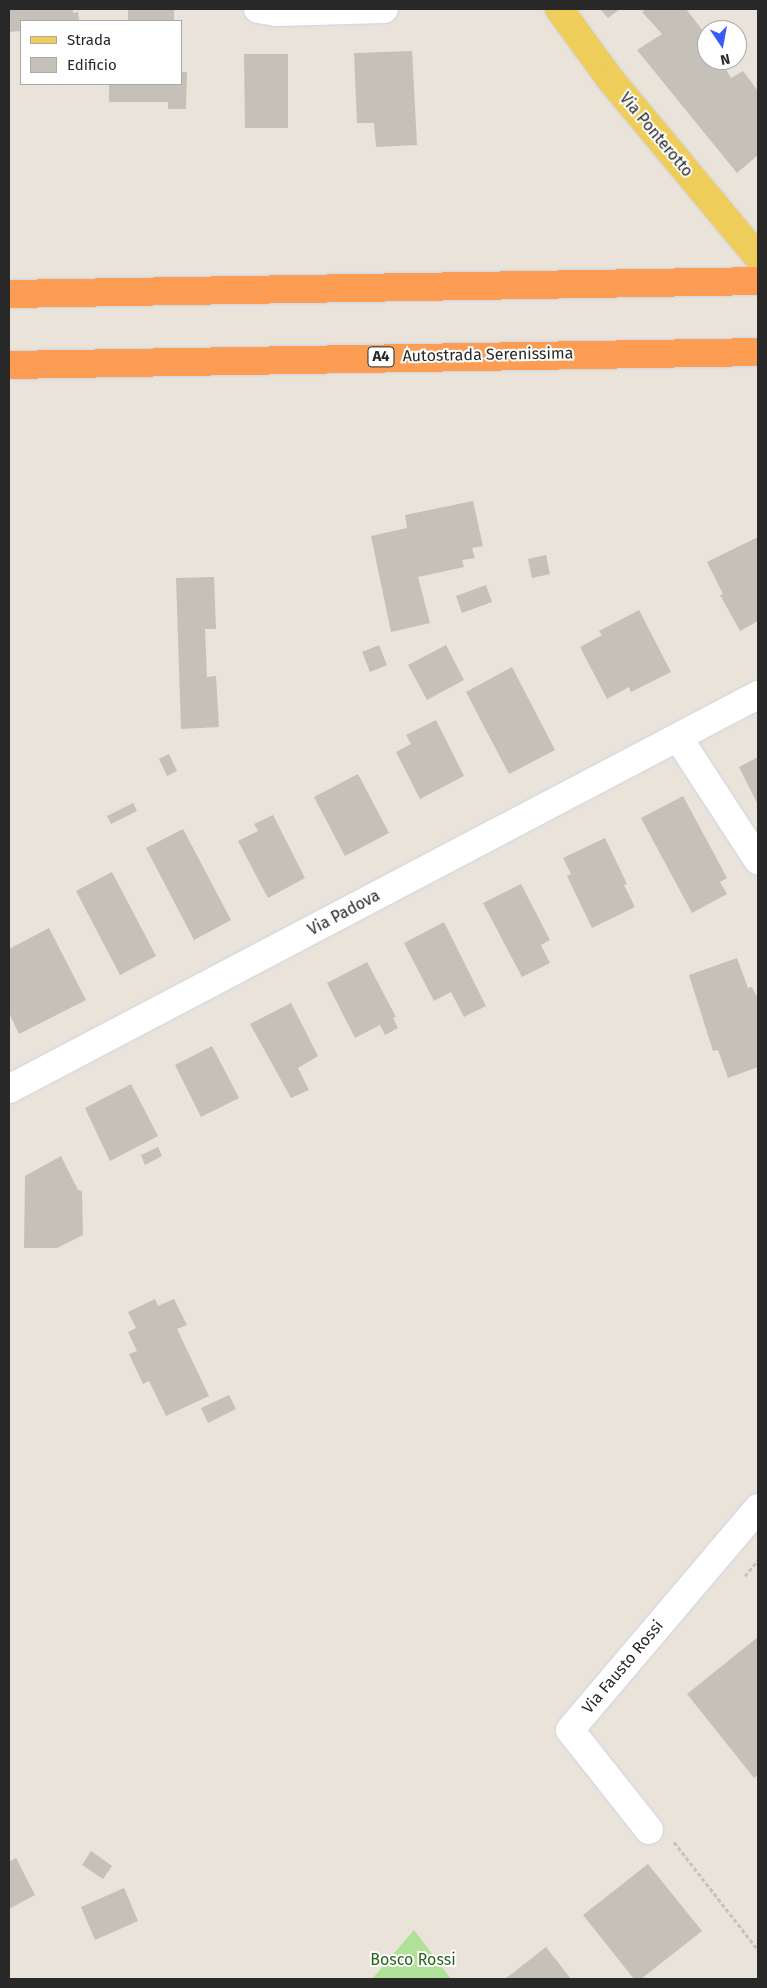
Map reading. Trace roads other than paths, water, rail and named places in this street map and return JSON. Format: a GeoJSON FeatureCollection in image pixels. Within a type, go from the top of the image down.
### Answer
{"type":"FeatureCollection","features":[{"type":"Feature","properties":{"kind":"highway"},"geometry":{"type":"LineString","coordinates":[[9,294],[758,281]]}},
{"type":"Feature","properties":{"kind":"highway","name":"Autostrada Serenissima"},"geometry":{"type":"LineString","coordinates":[[9,365],[756,352]]}},
{"type":"Feature","properties":{"kind":"main road","name":"Via Ponterotto"},"geometry":{"type":"LineString","coordinates":[[559,9],[610,79],[758,258]]}},
{"type":"Feature","properties":{"kind":"street"},"geometry":{"type":"LineString","coordinates":[[258,9],[278,12],[384,9]]}},
{"type":"Feature","properties":{"kind":"street","name":"Via Padova"},"geometry":{"type":"LineString","coordinates":[[9,1089],[679,739],[758,695]]}},
{"type":"Feature","properties":{"kind":"street"},"geometry":{"type":"LineString","coordinates":[[679,739],[758,860]]}},
{"type":"Feature","properties":{"kind":"street","name":"Via Fausto Rossi"},"geometry":{"type":"LineString","coordinates":[[649,1830],[570,1730],[758,1508]]}},
{"type":"Feature","properties":{"kind":"park label","name":"Bosco Rossi"},"geometry":{"type":"Point","coordinates":[413,1960]}}]}
